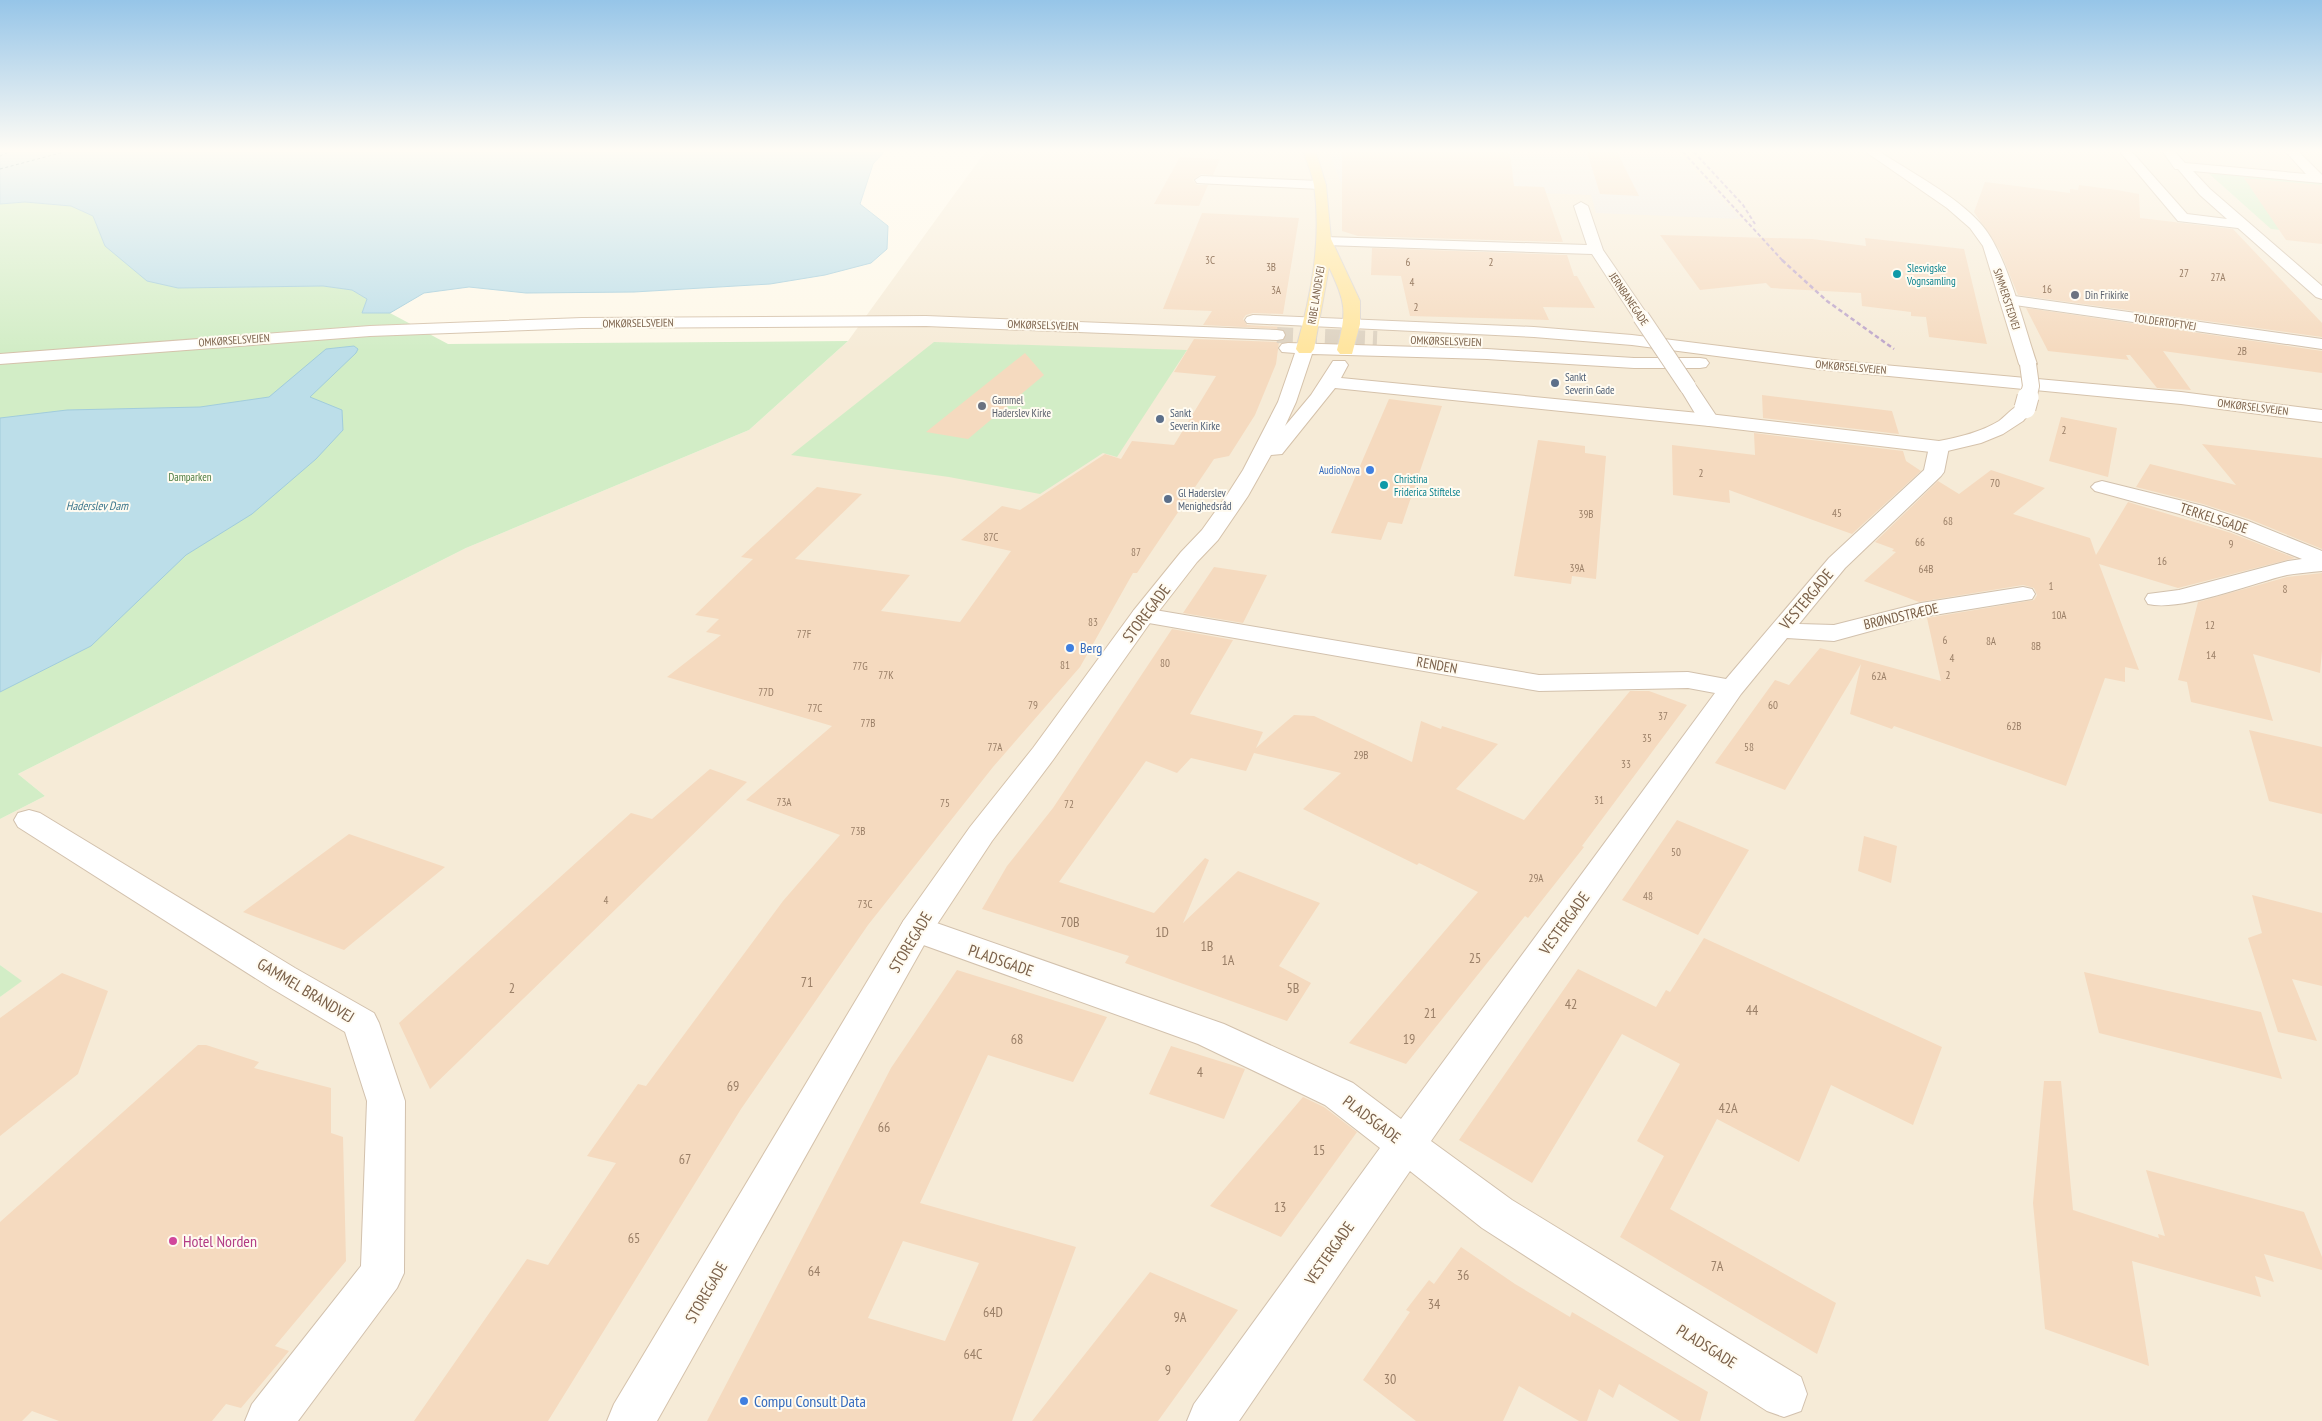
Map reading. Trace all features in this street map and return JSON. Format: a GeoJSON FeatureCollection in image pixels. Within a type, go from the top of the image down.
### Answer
{"type":"FeatureCollection","features":[{"type":"Feature","properties":{"kind":"main road","name":"RIBE LANDEVEJ"},"geometry":{"type":"LineString","coordinates":[[1305,349],[1313,322],[1319,281],[1324,241],[1322,218]]}},
{"type":"Feature","properties":{"kind":"main road","name":"RIBE LANDEVEJ"},"geometry":{"type":"LineString","coordinates":[[1324,241],[1352,301],[1352,324],[1346,350]]}},
{"type":"Feature","properties":{"kind":"main road"},"geometry":{"type":"LineString","coordinates":[[1319,281],[1332,296],[1331,312],[1346,350]]}},
{"type":"Feature","properties":{"kind":"street","name":"JERNBANEGADE"},"geometry":{"type":"LineString","coordinates":[[1585,218],[1596,250],[1709,420]]}},
{"type":"Feature","properties":{"kind":"street","name":"SIMMERSTEDVEJ"},"geometry":{"type":"LineString","coordinates":[[1939,447],[1967,442],[2000,429],[2016,418],[2025,408],[2031,386],[2028,364],[1990,246],[1967,218]]}},
{"type":"Feature","properties":{"kind":"street"},"geometry":{"type":"LineString","coordinates":[[2186,218],[2241,224]]}},
{"type":"Feature","properties":{"kind":"street"},"geometry":{"type":"LineString","coordinates":[[2235,218],[2322,294]]}},
{"type":"Feature","properties":{"kind":"street"},"geometry":{"type":"LineString","coordinates":[[1324,241],[1596,250]]}},
{"type":"Feature","properties":{"kind":"street","name":"TOLDERTOFTVEJ"},"geometry":{"type":"LineString","coordinates":[[2007,300],[2322,344]]}},
{"type":"Feature","properties":{"kind":"street"},"geometry":{"type":"LineString","coordinates":[[582,323],[762,310],[876,309],[1028,312],[1313,322],[1331,312],[1352,324],[1534,332],[1632,340],[1835,365]]}},
{"type":"Feature","properties":{"kind":"street","name":"OMKØRSELSVEJEN"},"geometry":{"type":"LineString","coordinates":[[0,359],[342,333],[582,323],[926,321],[1277,335]]}},
{"type":"Feature","properties":{"kind":"street"},"geometry":{"type":"LineString","coordinates":[[1313,322],[1327,350]]}},
{"type":"Feature","properties":{"kind":"street"},"geometry":{"type":"LineString","coordinates":[[582,323],[1487,354],[1634,362],[1835,365]]}},
{"type":"Feature","properties":{"kind":"street","name":"OMKØRSELSVEJEN"},"geometry":{"type":"LineString","coordinates":[[1377,339],[1556,345],[1835,365],[2181,398],[2322,416]]}},
{"type":"Feature","properties":{"kind":"street","name":"STOREGADE"},"geometry":{"type":"LineString","coordinates":[[631,1421],[916,930],[981,834],[1043,754],[1144,615],[1189,557],[1210,536],[1237,496],[1253,470],[1287,402],[1305,349]]}},
{"type":"Feature","properties":{"kind":"street"},"geometry":{"type":"LineString","coordinates":[[1291,430],[1298,410],[1327,350]]}},
{"type":"Feature","properties":{"kind":"street","name":"STOREGADE"},"geometry":{"type":"LineString","coordinates":[[1237,496],[1314,405],[1331,382],[1346,350]]}},
{"type":"Feature","properties":{"kind":"street"},"geometry":{"type":"LineString","coordinates":[[1331,382],[1709,420],[1939,447]]}},
{"type":"Feature","properties":{"kind":"street","name":"VESTERGADE"},"geometry":{"type":"LineString","coordinates":[[1211,1421],[1406,1144],[1732,688],[1837,563],[1934,472],[1939,447]]}},
{"type":"Feature","properties":{"kind":"street","name":"TERKELSGADE"},"geometry":{"type":"LineString","coordinates":[[2102,487],[2195,511],[2240,526],[2322,558]]}},
{"type":"Feature","properties":{"kind":"street"},"geometry":{"type":"LineString","coordinates":[[2157,599],[2180,597],[2288,568],[2322,564]]}},
{"type":"Feature","properties":{"kind":"street","name":"BRØNDSTRÆDE"},"geometry":{"type":"LineString","coordinates":[[1779,630],[1834,633],[1921,610],[2023,594]]}},
{"type":"Feature","properties":{"kind":"street","name":"RENDEN"},"geometry":{"type":"LineString","coordinates":[[1144,615],[1539,683],[1688,680],[1732,688]]}},
{"type":"Feature","properties":{"kind":"street","name":"GAMMEL BRANDVEJ"},"geometry":{"type":"LineString","coordinates":[[29,820],[283,978],[361,1022],[386,1101],[382,1272],[268,1421]]}},
{"type":"Feature","properties":{"kind":"street","name":"PLADSGADE"},"geometry":{"type":"LineString","coordinates":[[916,930],[1211,1034],[1339,1094],[1497,1214],[1784,1394]]}},
{"type":"Feature","properties":{"kind":"shaded area"},"geometry":{"type":"Polygon","coordinates":[[[937,218],[2322,218],[2322,1421],[0,1421],[0,997],[21,981],[0,965],[0,819],[45,796],[18,774],[466,548],[749,430],[848,341],[937,218]]]}},
{"type":"Feature","properties":{"kind":"green space","name":"Damparken"},"geometry":{"type":"Polygon","coordinates":[[[0,218],[94,218],[105,246],[178,288],[323,286],[352,290],[367,299],[362,313],[390,313],[448,344],[848,341],[749,430],[466,548],[18,774],[45,796],[0,819],[0,218]]]}},
{"type":"Feature","properties":{"kind":"green space"},"geometry":{"type":"Polygon","coordinates":[[[2259,218],[2322,218],[2322,234],[2271,229],[2259,218]]]}},
{"type":"Feature","properties":{"kind":"green space"},"geometry":{"type":"Polygon","coordinates":[[[934,342],[1187,350],[1117,457],[1103,453],[1040,494],[949,477],[791,455],[934,342]]]}},
{"type":"Feature","properties":{"kind":"green space"},"geometry":{"type":"Polygon","coordinates":[[[0,965],[22,981],[0,997],[0,965]]]}},
{"type":"Feature","properties":{"kind":"water"},"geometry":{"type":"Polygon","coordinates":[[[94,218],[878,218],[888,226],[887,249],[871,263],[825,275],[770,284],[634,292],[526,293],[469,287],[424,293],[390,313],[362,313],[367,299],[352,290],[323,286],[178,288],[147,281],[105,246],[94,218]]]}},
{"type":"Feature","properties":{"kind":"water","name":"Haderslev Dam"},"geometry":{"type":"Polygon","coordinates":[[[354,346],[358,349],[356,353],[310,397],[342,410],[343,430],[316,459],[252,514],[186,555],[91,646],[0,692],[0,418],[67,410],[200,407],[269,397],[326,349],[354,346]]]}},
{"type":"Feature","properties":{"kind":"building"},"geometry":{"type":"Polygon","coordinates":[[[1200,218],[1299,218],[1283,314],[1253,313],[1246,315],[1243,319],[1247,325],[1281,327],[1281,329],[1203,325],[1212,311],[1163,309],[1200,218]]]}},
{"type":"Feature","properties":{"kind":"building"},"geometry":{"type":"Polygon","coordinates":[[[1342,218],[1555,218],[1563,242],[1358,236],[1342,231],[1342,218]]]}},
{"type":"Feature","properties":{"kind":"building"},"geometry":{"type":"Polygon","coordinates":[[[1978,218],[2143,218],[2233,229],[2322,323],[2322,337],[2018,295],[2000,251],[1978,218]]]}},
{"type":"Feature","properties":{"kind":"building"},"geometry":{"type":"Polygon","coordinates":[[[2271,218],[2322,218],[2322,244],[2286,240],[2271,218]]]}},
{"type":"Feature","properties":{"kind":"building"},"geometry":{"type":"Polygon","coordinates":[[[1660,235],[1812,239],[1866,246],[1865,238],[1964,249],[1987,344],[1929,337],[1926,317],[1911,316],[1911,312],[1862,306],[1861,293],[1771,288],[1766,283],[1700,290],[1660,235]]]}},
{"type":"Feature","properties":{"kind":"building"},"geometry":{"type":"Polygon","coordinates":[[[1372,248],[1567,255],[1574,276],[1577,276],[1595,308],[1543,307],[1549,320],[1410,316],[1401,276],[1371,275],[1372,248]]]}},
{"type":"Feature","properties":{"kind":"building"},"geometry":{"type":"Polygon","coordinates":[[[2026,308],[2322,351],[2322,373],[2163,351],[2191,390],[2157,388],[2130,355],[2126,355],[2129,360],[2048,351],[2026,308]]]}},
{"type":"Feature","properties":{"kind":"building"},"geometry":{"type":"Polygon","coordinates":[[[1194,339],[1279,342],[1276,364],[1255,415],[1229,456],[1214,459],[1137,573],[1133,573],[1080,667],[993,767],[868,925],[741,1109],[548,1421],[414,1421],[527,1259],[548,1265],[616,1163],[587,1156],[638,1084],[646,1086],[783,901],[840,835],[746,800],[832,726],[667,677],[721,635],[706,632],[719,619],[695,615],[753,559],[741,557],[817,487],[862,494],[795,559],[910,575],[881,611],[960,622],[1011,551],[961,540],[1002,506],[1020,510],[1105,454],[1121,459],[1132,441],[1174,445],[1216,376],[1174,372],[1194,339]]]}},
{"type":"Feature","properties":{"kind":"building","name":"Gammel Haderslev Kirke"},"geometry":{"type":"Polygon","coordinates":[[[1025,353],[1044,375],[968,439],[926,432],[1025,353]]]}},
{"type":"Feature","properties":{"kind":"building"},"geometry":{"type":"Polygon","coordinates":[[[1762,395],[1892,411],[1899,434],[1763,418],[1762,395]]]}},
{"type":"Feature","properties":{"kind":"building"},"geometry":{"type":"Polygon","coordinates":[[[1389,399],[1442,406],[1402,524],[1388,522],[1381,540],[1331,533],[1389,399]]]}},
{"type":"Feature","properties":{"kind":"building"},"geometry":{"type":"Polygon","coordinates":[[[2061,417],[2117,428],[2108,477],[2049,461],[2061,417]]]}},
{"type":"Feature","properties":{"kind":"building"},"geometry":{"type":"Polygon","coordinates":[[[1754,433],[1903,451],[1906,461],[1921,471],[1852,534],[1729,490],[1730,503],[1673,495],[1672,445],[1755,455],[1754,433]]]}},
{"type":"Feature","properties":{"kind":"building"},"geometry":{"type":"Polygon","coordinates":[[[1538,440],[1585,446],[1585,453],[1606,456],[1596,579],[1572,576],[1571,584],[1514,576],[1538,440]]]}},
{"type":"Feature","properties":{"kind":"building"},"geometry":{"type":"Polygon","coordinates":[[[2202,444],[2322,458],[2322,549],[2249,519],[2203,504],[2136,487],[2150,464],[2236,485],[2202,444]]]}},
{"type":"Feature","properties":{"kind":"building"},"geometry":{"type":"Polygon","coordinates":[[[1991,470],[2045,488],[2013,514],[2090,538],[2096,555],[2128,502],[2231,533],[2295,558],[2178,588],[2099,564],[2139,670],[2125,667],[2125,682],[2105,678],[2066,786],[1894,726],[1892,729],[1850,714],[1861,664],[1785,790],[1715,763],[1775,680],[1789,685],[1820,648],[1941,681],[1927,618],[2034,600],[2037,595],[2034,588],[2023,585],[1919,602],[1864,581],[1896,552],[1892,551],[1894,549],[1875,542],[1938,481],[1959,494],[1991,470]]]}},
{"type":"Feature","properties":{"kind":"building"},"geometry":{"type":"Polygon","coordinates":[[[1214,567],[1267,575],[1243,623],[1183,613],[1214,567]]]}},
{"type":"Feature","properties":{"kind":"building"},"geometry":{"type":"Polygon","coordinates":[[[2322,573],[2322,651],[2320,673],[2253,654],[2273,721],[2191,702],[2187,682],[2178,680],[2198,602],[2287,577],[2322,573]]]}},
{"type":"Feature","properties":{"kind":"building"},"geometry":{"type":"Polygon","coordinates":[[[1172,629],[1233,640],[1190,714],[1263,732],[1256,748],[1294,715],[1314,716],[1412,762],[1421,721],[1441,729],[1442,726],[1498,744],[1456,789],[1524,820],[1630,691],[1649,691],[1687,705],[1582,846],[1584,847],[1528,918],[1525,916],[1406,1064],[1349,1043],[1478,892],[1419,863],[1417,865],[1303,809],[1341,773],[1254,753],[1246,771],[1191,758],[1177,773],[1146,761],[1059,882],[1154,913],[1205,858],[1209,860],[1183,923],[1238,871],[1320,903],[1279,966],[1311,983],[1287,1021],[1125,963],[1129,956],[982,909],[1007,866],[1053,808],[1172,629]]]}},
{"type":"Feature","properties":{"kind":"building"},"geometry":{"type":"Polygon","coordinates":[[[2249,730],[2322,747],[2322,814],[2269,801],[2249,730]]]}},
{"type":"Feature","properties":{"kind":"building"},"geometry":{"type":"Polygon","coordinates":[[[710,769],[747,782],[430,1089],[399,1023],[631,813],[652,819],[710,769]]]}},
{"type":"Feature","properties":{"kind":"building"},"geometry":{"type":"Polygon","coordinates":[[[1677,820],[1749,850],[1698,935],[1622,900],[1677,820]]]}},
{"type":"Feature","properties":{"kind":"building"},"geometry":{"type":"Polygon","coordinates":[[[349,834],[445,867],[344,950],[243,912],[349,834]]]}},
{"type":"Feature","properties":{"kind":"building"},"geometry":{"type":"Polygon","coordinates":[[[1864,836],[1897,846],[1891,883],[1858,871],[1864,836]]]}},
{"type":"Feature","properties":{"kind":"building"},"geometry":{"type":"Polygon","coordinates":[[[2252,895],[2322,913],[2322,986],[2292,979],[2317,1041],[2278,1032],[2248,938],[2262,933],[2252,895]]]}},
{"type":"Feature","properties":{"kind":"building"},"geometry":{"type":"Polygon","coordinates":[[[1704,938],[1942,1047],[1913,1125],[1831,1085],[1799,1162],[1717,1119],[1670,1209],[1836,1303],[1817,1354],[1620,1237],[1664,1156],[1637,1141],[1680,1064],[1622,1034],[1532,1183],[1459,1140],[1578,969],[1656,1007],[1666,990],[1670,992],[1704,938]]]}},
{"type":"Feature","properties":{"kind":"building"},"geometry":{"type":"Polygon","coordinates":[[[957,970],[1107,1017],[1073,1082],[988,1055],[920,1203],[1076,1247],[1012,1421],[707,1421],[891,1068],[957,970]],[[903,1241],[868,1318],[945,1341],[979,1263],[903,1241]]]}},
{"type":"Feature","properties":{"kind":"building"},"geometry":{"type":"Polygon","coordinates":[[[2084,972],[2261,1012],[2282,1079],[2099,1033],[2084,972]]]}},
{"type":"Feature","properties":{"kind":"building"},"geometry":{"type":"Polygon","coordinates":[[[62,973],[108,991],[78,1074],[0,1136],[0,1018],[62,973]]]}},
{"type":"Feature","properties":{"kind":"building","name":"Hotel Norden"},"geometry":{"type":"Polygon","coordinates":[[[198,1045],[206,1045],[259,1062],[254,1068],[331,1088],[331,1133],[343,1137],[346,1261],[275,1346],[289,1351],[241,1408],[226,1404],[212,1421],[59,1421],[32,1411],[22,1421],[0,1421],[0,1222],[198,1045]]]}},
{"type":"Feature","properties":{"kind":"building"},"geometry":{"type":"Polygon","coordinates":[[[1171,1046],[1245,1069],[1224,1119],[1149,1094],[1171,1046]]]}},
{"type":"Feature","properties":{"kind":"building"},"geometry":{"type":"Polygon","coordinates":[[[2044,1081],[2061,1081],[2073,1210],[2159,1238],[2158,1234],[2165,1236],[2146,1170],[2304,1212],[2322,1257],[2322,1270],[2264,1254],[2274,1282],[2255,1276],[2261,1297],[2132,1261],[2149,1366],[2045,1329],[2033,1203],[2044,1081]]]}},
{"type":"Feature","properties":{"kind":"building"},"geometry":{"type":"Polygon","coordinates":[[[1303,1097],[1324,1107],[1357,1132],[1281,1237],[1210,1206],[1303,1097]]]}},
{"type":"Feature","properties":{"kind":"building"},"geometry":{"type":"Polygon","coordinates":[[[1461,1247],[1515,1284],[1570,1317],[1572,1312],[1708,1392],[1700,1421],[1680,1421],[1619,1384],[1613,1398],[1599,1389],[1587,1421],[1579,1421],[1519,1386],[1503,1421],[1416,1421],[1363,1380],[1410,1312],[1406,1310],[1429,1280],[1434,1284],[1461,1247]]]}},
{"type":"Feature","properties":{"kind":"building"},"geometry":{"type":"Polygon","coordinates":[[[1150,1272],[1238,1310],[1158,1421],[1032,1421],[1150,1272]]]}},
{"type":"Feature","properties":{"kind":"tunnel"},"geometry":{"type":"LineString","coordinates":[[1277,335],[1377,339]]}},
{"type":"Feature","properties":{"kind":"railway"},"geometry":{"type":"LineString","coordinates":[[1744,218],[1783,260]]}},
{"type":"Feature","properties":{"kind":"railway"},"geometry":{"type":"LineString","coordinates":[[1751,218],[1755,224]]}},
{"type":"Feature","properties":{"kind":"railway"},"geometry":{"type":"LineString","coordinates":[[1783,260],[1827,301],[1894,349]]}},
{"type":"Feature","properties":{"kind":"place","name":"Slesvigske Vognsamling"},"geometry":{"type":"Point","coordinates":[1897,274]}},
{"type":"Feature","properties":{"kind":"place","name":"Din Frikirke"},"geometry":{"type":"Point","coordinates":[2075,295]}},
{"type":"Feature","properties":{"kind":"place","name":"Sankt Severin Gade"},"geometry":{"type":"Point","coordinates":[1555,383]}},
{"type":"Feature","properties":{"kind":"place","name":"Gammel Haderslev Kirke"},"geometry":{"type":"Point","coordinates":[982,406]}},
{"type":"Feature","properties":{"kind":"place","name":"Sankt Severin Kirke"},"geometry":{"type":"Point","coordinates":[1160,419]}},
{"type":"Feature","properties":{"kind":"place","name":"AudioNova"},"geometry":{"type":"Point","coordinates":[1370,470]}},
{"type":"Feature","properties":{"kind":"place","name":"Christina Friderica Stiftelse"},"geometry":{"type":"Point","coordinates":[1384,485]}},
{"type":"Feature","properties":{"kind":"place","name":"Gl Haderslev Menighedsråd"},"geometry":{"type":"Point","coordinates":[1168,499]}},
{"type":"Feature","properties":{"kind":"place","name":"Berg"},"geometry":{"type":"Point","coordinates":[1070,648]}},
{"type":"Feature","properties":{"kind":"place","name":"Hotel Norden"},"geometry":{"type":"Point","coordinates":[173,1241]}},
{"type":"Feature","properties":{"kind":"place","name":"Compu Consult Data"},"geometry":{"type":"Point","coordinates":[744,1401]}}]}
